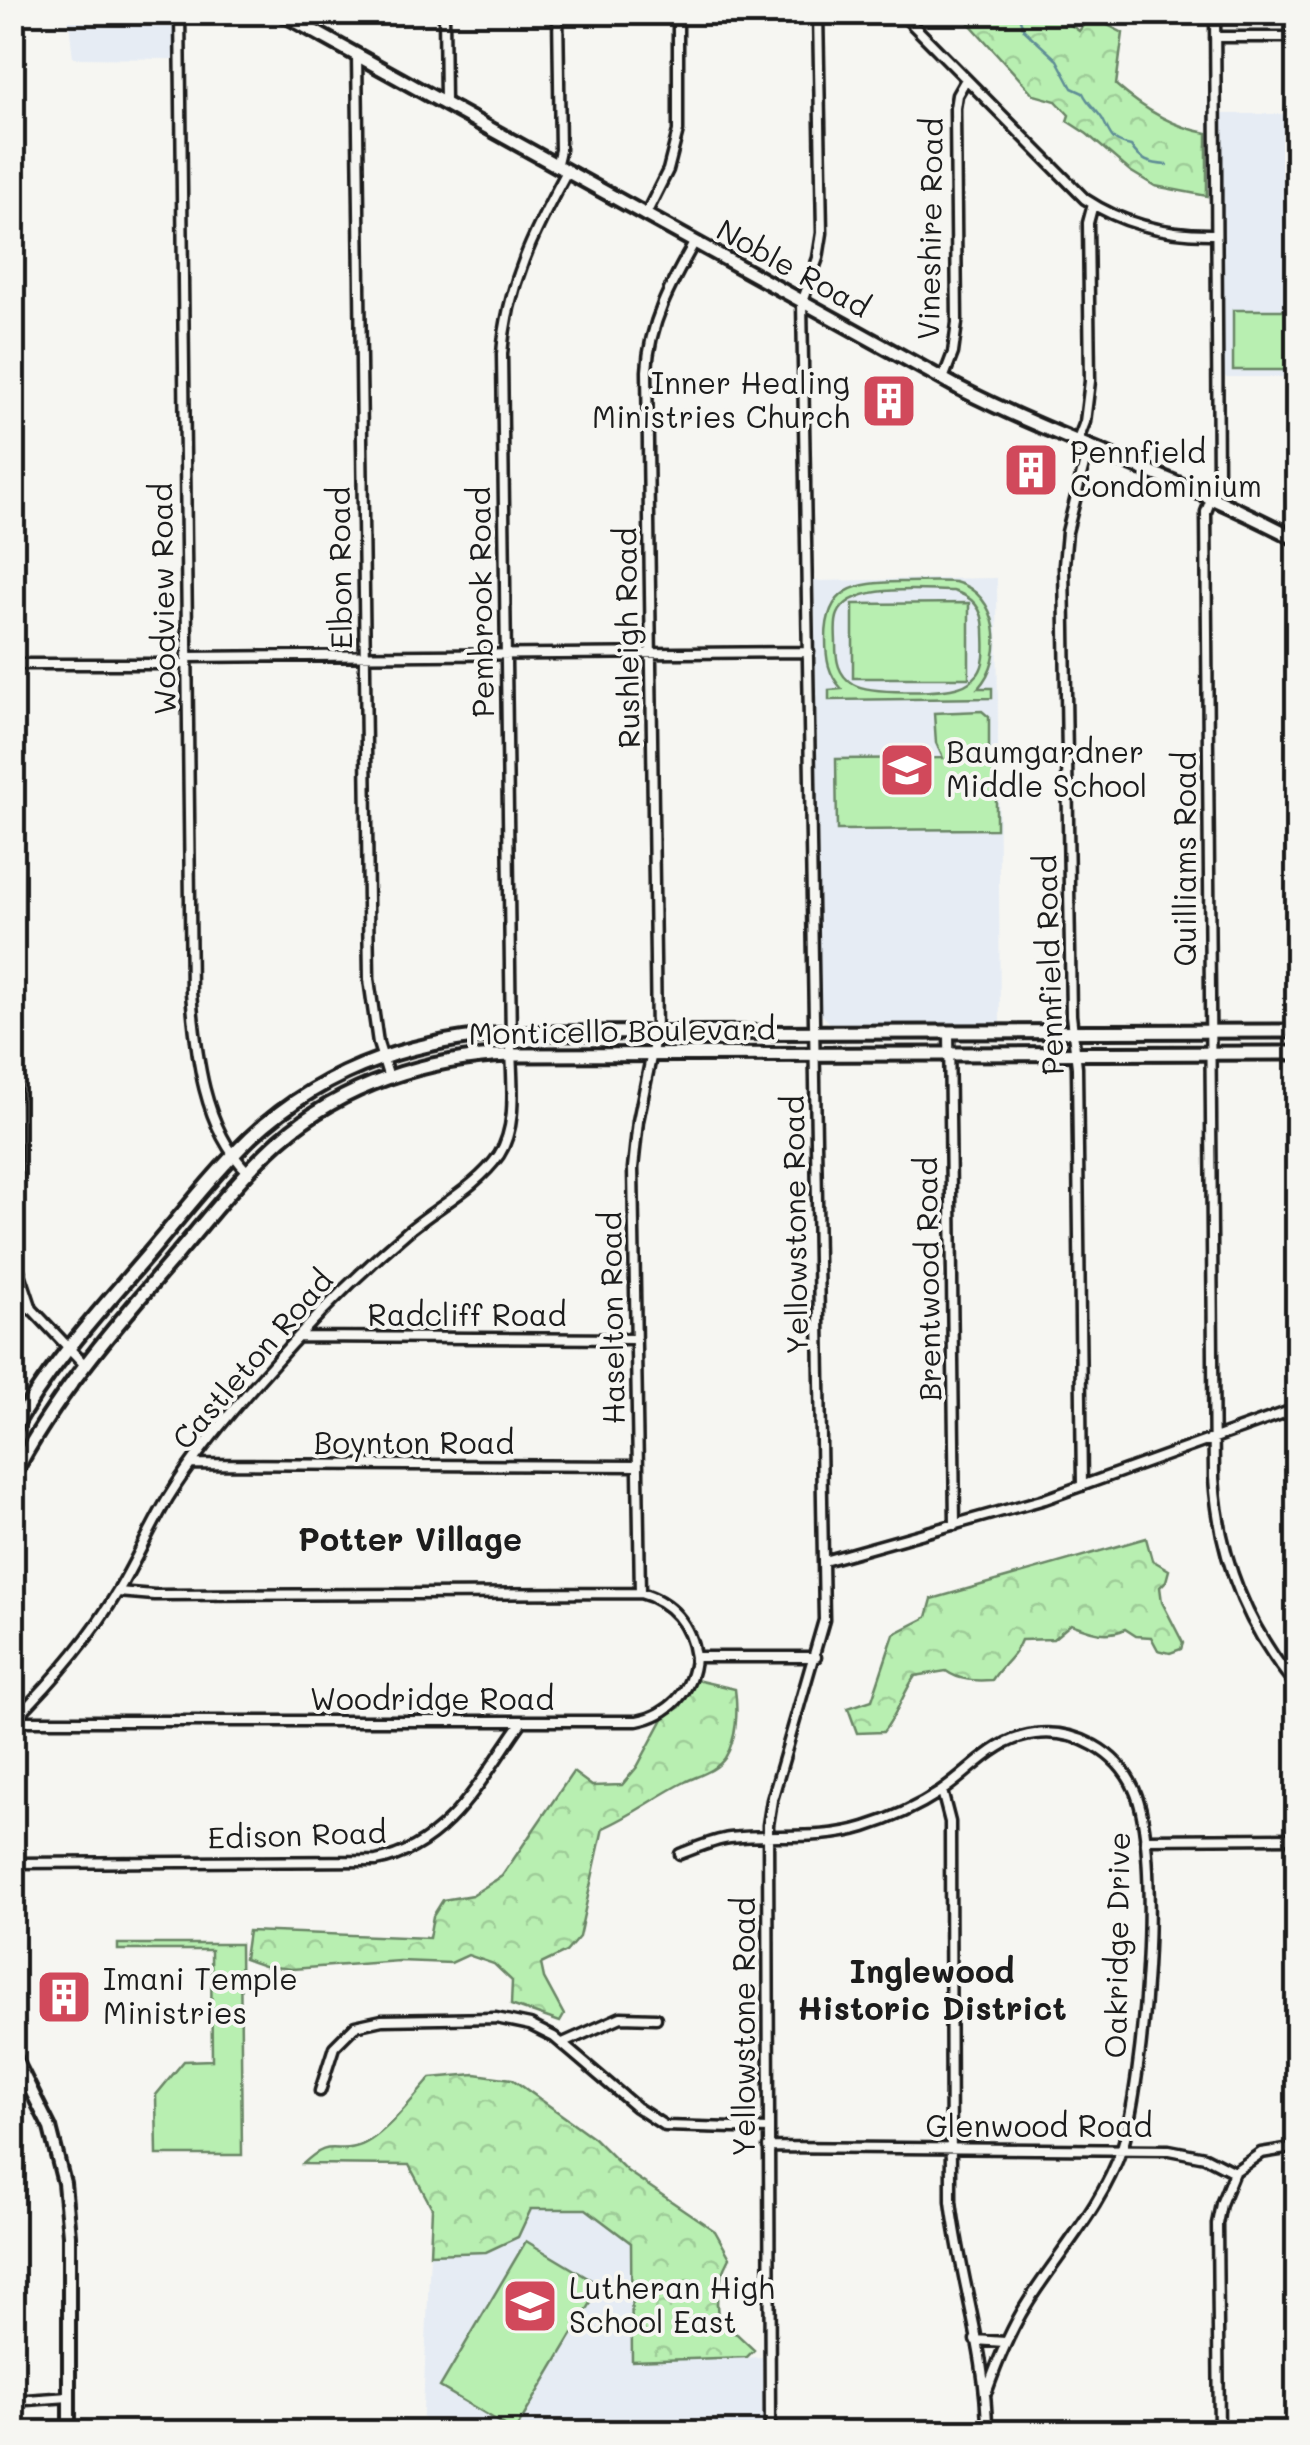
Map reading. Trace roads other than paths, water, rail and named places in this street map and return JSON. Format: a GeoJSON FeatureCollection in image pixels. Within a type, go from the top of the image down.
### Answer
{"type":"FeatureCollection","features":[{"type":"Feature","properties":{"kind":"main road","name":"Noble Road"},"geometry":{"type":"LineString","coordinates":[[279,12],[943,379],[1004,410],[1212,496],[1298,540]]}},
{"type":"Feature","properties":{"kind":"main road","name":"Monticello Boulevard"},"geometry":{"type":"LineString","coordinates":[[14,1470],[52,1407],[84,1364],[248,1172],[282,1138],[313,1115],[352,1092],[389,1078],[511,1044],[655,1044],[815,1032],[1298,1031]]}},
{"type":"Feature","properties":{"kind":"main road","name":"Monticello Boulevard"},"geometry":{"type":"LineString","coordinates":[[12,1432],[66,1349],[232,1157],[283,1110],[316,1087],[382,1057],[441,1040],[655,1044],[816,1054],[1298,1053]]}},
{"type":"Feature","properties":{"kind":"street","name":"Woodview Road"},"geometry":{"type":"LineString","coordinates":[[180,12],[193,1018],[206,1089],[220,1132],[232,1157],[248,1172]]}},
{"type":"Feature","properties":{"kind":"street"},"geometry":{"type":"LineString","coordinates":[[444,12],[445,104]]}},
{"type":"Feature","properties":{"kind":"street"},"geometry":{"type":"LineString","coordinates":[[558,12],[561,170]]}},
{"type":"Feature","properties":{"kind":"street"},"geometry":{"type":"LineString","coordinates":[[645,216],[668,170],[678,132],[678,12]]}},
{"type":"Feature","properties":{"kind":"street","name":"Yellowstone Road"},"geometry":{"type":"LineString","coordinates":[[770,2432],[768,1838],[772,1800],[824,1620],[802,302],[818,258],[822,233],[818,12]]}},
{"type":"Feature","properties":{"kind":"street"},"geometry":{"type":"LineString","coordinates":[[900,12],[1073,189],[1093,204],[1150,228],[1216,234]]}},
{"type":"Feature","properties":{"kind":"street","name":"Quilliams Road"},"geometry":{"type":"LineString","coordinates":[[1215,12],[1218,481],[1206,512],[1213,1439],[1217,1512],[1233,1576],[1266,1644],[1298,1688]]}},
{"type":"Feature","properties":{"kind":"street"},"geometry":{"type":"LineString","coordinates":[[1215,36],[1298,37]]}},
{"type":"Feature","properties":{"kind":"street","name":"Elbon Road"},"geometry":{"type":"LineString","coordinates":[[356,55],[369,979],[389,1078]]}},
{"type":"Feature","properties":{"kind":"street","name":"Vineshire Road"},"geometry":{"type":"LineString","coordinates":[[943,379],[957,323],[954,108],[965,81]]}},
{"type":"Feature","properties":{"kind":"street","name":"Pembrook Road"},"geometry":{"type":"LineString","coordinates":[[511,1044],[502,343],[511,293],[524,254],[561,170]]}},
{"type":"Feature","properties":{"kind":"street","name":"Pennfield Road"},"geometry":{"type":"LineString","coordinates":[[1082,1486],[1065,550],[1090,389],[1088,223],[1093,204]]}},
{"type":"Feature","properties":{"kind":"street","name":"Rushleigh Road"},"geometry":{"type":"LineString","coordinates":[[655,1044],[647,362],[660,309],[694,242]]}},
{"type":"Feature","properties":{"kind":"street"},"geometry":{"type":"LineString","coordinates":[[84,1364],[32,1309],[17,1264],[13,661],[365,654],[809,652]]}},
{"type":"Feature","properties":{"kind":"street","name":"Brentwood Road"},"geometry":{"type":"LineString","coordinates":[[949,1032],[954,1525]]}},
{"type":"Feature","properties":{"kind":"street","name":"Castleton Road"},"geometry":{"type":"LineString","coordinates":[[13,1722],[55,1676],[118,1592],[191,1464],[298,1337],[347,1286],[410,1230],[476,1181],[500,1153],[510,1126],[511,1044]]}},
{"type":"Feature","properties":{"kind":"street","name":"Haselton Road"},"geometry":{"type":"LineString","coordinates":[[640,1593],[634,1156],[655,1044]]}},
{"type":"Feature","properties":{"kind":"street"},"geometry":{"type":"LineString","coordinates":[[12,1309],[32,1309]]}},
{"type":"Feature","properties":{"kind":"street","name":"Radcliff Road"},"geometry":{"type":"LineString","coordinates":[[298,1337],[636,1338]]}},
{"type":"Feature","properties":{"kind":"street"},"geometry":{"type":"LineString","coordinates":[[824,1561],[1082,1486],[1298,1408]]}},
{"type":"Feature","properties":{"kind":"street","name":"Boynton Road"},"geometry":{"type":"LineString","coordinates":[[191,1464],[638,1466]]}},
{"type":"Feature","properties":{"kind":"street"},"geometry":{"type":"LineString","coordinates":[[118,1592],[154,1596],[640,1593],[665,1604],[680,1619],[693,1642],[696,1657],[816,1657]]}},
{"type":"Feature","properties":{"kind":"street","name":"Woodridge Road"},"geometry":{"type":"LineString","coordinates":[[13,1722],[629,1721],[653,1717],[670,1707],[692,1675],[696,1657]]}},
{"type":"Feature","properties":{"kind":"street","name":"Edison Road"},"geometry":{"type":"LineString","coordinates":[[12,1863],[376,1861],[396,1857],[430,1840],[448,1823],[521,1722]]}},
{"type":"Feature","properties":{"kind":"street","name":"Oakridge Drive"},"geometry":{"type":"LineString","coordinates":[[680,1854],[724,1839],[823,1836],[854,1830],[902,1813],[942,1791],[1007,1741],[1038,1734],[1065,1735],[1099,1748],[1121,1768],[1140,1804],[1145,1840],[1144,2013],[1135,2096],[1122,2148],[1094,2209],[1028,2302],[1005,2342],[987,2391]]}},
{"type":"Feature","properties":{"kind":"street"},"geometry":{"type":"LineString","coordinates":[[942,1791],[950,1822],[950,2148],[955,2232],[987,2391],[987,2432]]}},
{"type":"Feature","properties":{"kind":"street"},"geometry":{"type":"LineString","coordinates":[[1145,1840],[1298,1838]]}},
{"type":"Feature","properties":{"kind":"street"},"geometry":{"type":"LineString","coordinates":[[563,2043],[620,2017],[656,2018]]}},
{"type":"Feature","properties":{"kind":"street"},"geometry":{"type":"LineString","coordinates":[[320,2092],[334,2047],[344,2035],[364,2023],[514,2020],[563,2043],[636,2107],[665,2126],[768,2129]]}},
{"type":"Feature","properties":{"kind":"street"},"geometry":{"type":"LineString","coordinates":[[12,2052],[50,2128],[64,2183],[69,2234],[69,2432]]}},
{"type":"Feature","properties":{"kind":"street"},"geometry":{"type":"LineString","coordinates":[[1219,2432],[1218,2224],[1225,2190],[1234,2172],[1261,2153],[1298,2147]]}},
{"type":"Feature","properties":{"kind":"street","name":"Glenwood Road"},"geometry":{"type":"LineString","coordinates":[[768,2148],[1122,2148],[1186,2152],[1234,2172]]}},
{"type":"Feature","properties":{"kind":"street"},"geometry":{"type":"LineString","coordinates":[[975,2340],[1005,2342]]}},
{"type":"Feature","properties":{"kind":"street"},"geometry":{"type":"LineString","coordinates":[[12,2401],[69,2397]]}},
{"type":"Feature","properties":{"kind":"waterway"},"geometry":{"type":"LineString","coordinates":[[1017,12],[1024,30],[1057,60],[1072,88],[1083,93],[1113,137],[1131,146],[1146,161],[1167,165]]}},
{"type":"Feature","properties":{"kind":"place","name":"Inner Healing Ministries Church"},"geometry":{"type":"Point","coordinates":[889,401]}},
{"type":"Feature","properties":{"kind":"place","name":"Pennfield Condominium"},"geometry":{"type":"Point","coordinates":[1031,470]}},
{"type":"Feature","properties":{"kind":"place","name":"Baumgardner Middle School"},"geometry":{"type":"Point","coordinates":[907,770]}},
{"type":"Feature","properties":{"kind":"place","name":"Imani Temple Ministries"},"geometry":{"type":"Point","coordinates":[64,1997]}},
{"type":"Feature","properties":{"kind":"place","name":"Lutheran High School East"},"geometry":{"type":"Point","coordinates":[530,2306]}},
{"type":"Feature","properties":{"kind":"district","name":"Potter Village"},"geometry":{"type":"Point","coordinates":[410,1540]}},
{"type":"Feature","properties":{"kind":"district","name":"Inglewood Historic District"},"geometry":{"type":"Point","coordinates":[932,1990]}}]}
